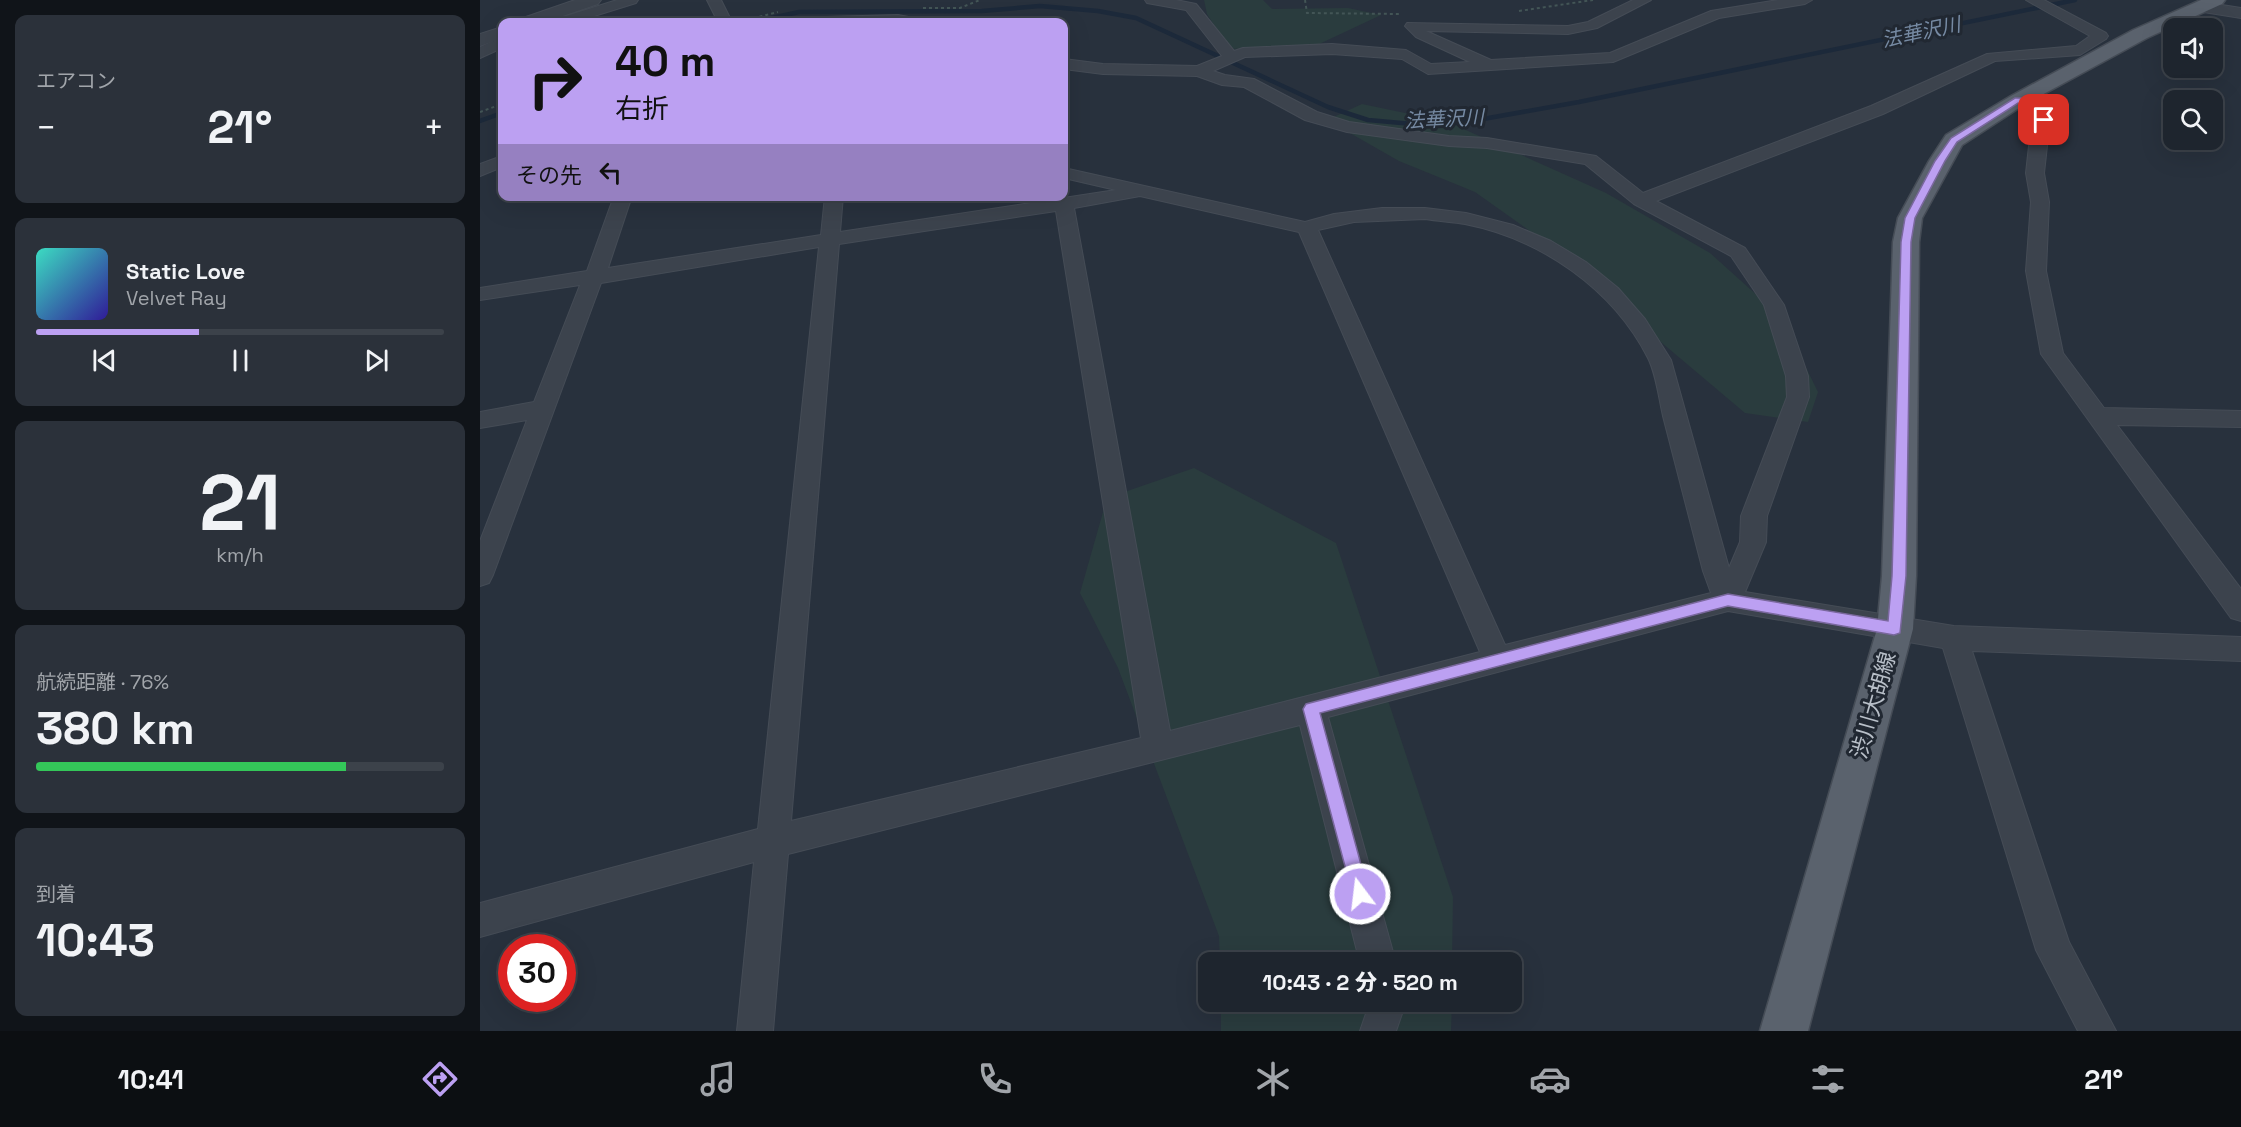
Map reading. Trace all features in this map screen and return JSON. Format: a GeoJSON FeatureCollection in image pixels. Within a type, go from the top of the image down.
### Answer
{"type":"FeatureCollection","features":[{"type":"Feature","properties":{"kind":"main road","name":"渋川大胡線"},"geometry":{"type":"LineString","coordinates":[[1784,1031],[1894,629],[1899,576],[1906,242],[1910,218],[1940,161],[1954,140],[2089,54],[2209,4]]}},
{"type":"Feature","properties":{"kind":"street"},"geometry":{"type":"LineString","coordinates":[[540,18],[592,0]]}},
{"type":"Feature","properties":{"kind":"street"},"geometry":{"type":"LineString","coordinates":[[575,18],[631,0]]}},
{"type":"Feature","properties":{"kind":"street"},"geometry":{"type":"LineString","coordinates":[[714,0],[723,18]]}},
{"type":"Feature","properties":{"kind":"street"},"geometry":{"type":"LineString","coordinates":[[1152,0],[1191,7],[1231,57]]}},
{"type":"Feature","properties":{"kind":"street"},"geometry":{"type":"LineString","coordinates":[[1487,63],[1421,34],[1412,26],[1568,30],[1592,25],[1624,4],[1644,0]]}},
{"type":"Feature","properties":{"kind":"street"},"geometry":{"type":"LineString","coordinates":[[1199,71],[1243,52],[1357,50],[1406,55],[1428,69],[1487,63],[1613,57],[1716,14],[1805,0]]}},
{"type":"Feature","properties":{"kind":"street"},"geometry":{"type":"LineString","coordinates":[[1641,200],[1877,110],[1992,57],[2089,54],[2101,36],[2041,4]]}},
{"type":"Feature","properties":{"kind":"street"},"geometry":{"type":"LineString","coordinates":[[2209,4],[2241,13]]}},
{"type":"Feature","properties":{"kind":"street"},"geometry":{"type":"LineString","coordinates":[[480,40],[498,33]]}},
{"type":"Feature","properties":{"kind":"street"},"geometry":{"type":"LineString","coordinates":[[480,53],[498,44]]}},
{"type":"Feature","properties":{"kind":"street"},"geometry":{"type":"LineString","coordinates":[[1068,65],[1103,69],[1199,71],[1222,80],[1248,82],[1311,116],[1347,127],[1449,141],[1487,143],[1590,160],[1641,200],[1738,252],[1774,305],[1797,376],[1798,397],[1754,516],[1753,542],[1728,600]]}},
{"type":"Feature","properties":{"kind":"street"},"geometry":{"type":"LineString","coordinates":[[2018,100],[2042,112],[2044,120],[2039,137],[2035,172],[2040,202],[2036,271],[2052,354],[2241,610]]}},
{"type":"Feature","properties":{"kind":"street"},"geometry":{"type":"LineString","coordinates":[[480,171],[498,164]]}},
{"type":"Feature","properties":{"kind":"street"},"geometry":{"type":"LineString","coordinates":[[1068,174],[1307,228],[1316,224],[1370,215],[1399,213],[1461,217],[1501,226],[1532,238],[1572,261],[1609,291],[1646,333],[1660,360],[1716,571],[1728,600]]}},
{"type":"Feature","properties":{"kind":"street"},"geometry":{"type":"LineString","coordinates":[[480,294],[1064,205],[1142,191]]}},
{"type":"Feature","properties":{"kind":"street"},"geometry":{"type":"LineString","coordinates":[[480,575],[621,201]]}},
{"type":"Feature","properties":{"kind":"street"},"geometry":{"type":"LineString","coordinates":[[755,1031],[833,201]]}},
{"type":"Feature","properties":{"kind":"street"},"geometry":{"type":"LineString","coordinates":[[1064,205],[1158,748]]}},
{"type":"Feature","properties":{"kind":"street"},"geometry":{"type":"LineString","coordinates":[[1307,228],[1498,661]]}},
{"type":"Feature","properties":{"kind":"street"},"geometry":{"type":"LineString","coordinates":[[480,420],[543,409]]}},
{"type":"Feature","properties":{"kind":"street"},"geometry":{"type":"LineString","coordinates":[[2100,416],[2241,419]]}},
{"type":"Feature","properties":{"kind":"street"},"geometry":{"type":"LineString","coordinates":[[480,920],[774,841],[1158,748],[1728,600],[1954,638],[2241,649]]}},
{"type":"Feature","properties":{"kind":"street"},"geometry":{"type":"LineString","coordinates":[[1954,638],[2054,950],[2098,1031]]}},
{"type":"Feature","properties":{"kind":"street"},"geometry":{"type":"LineString","coordinates":[[1311,709],[1375,952]]}},
{"type":"Feature","properties":{"kind":"street"},"geometry":{"type":"LineString","coordinates":[[1378,1031],[1385,1012]]}},
{"type":"Feature","properties":{"kind":"path"},"geometry":{"type":"LineString","coordinates":[[480,112],[498,105]]}},
{"type":"Feature","properties":{"kind":"shaded area"},"geometry":{"type":"Polygon","coordinates":[[[1204,0],[1263,0],[1272,9],[1348,8],[1381,15],[1315,46],[1229,49],[1207,14],[1204,0]]]}},
{"type":"Feature","properties":{"kind":"shaded area"},"geometry":{"type":"Polygon","coordinates":[[[1362,104],[1448,122],[1606,193],[1710,253],[1781,317],[1818,392],[1808,422],[1745,413],[1527,229],[1475,192],[1399,161],[1327,120],[1362,104]]]}},
{"type":"Feature","properties":{"kind":"shaded area"},"geometry":{"type":"Polygon","coordinates":[[[1194,468],[1336,543],[1453,897],[1452,952],[1220,952],[1219,936],[1118,668],[1080,593],[1107,498],[1194,468]]]}},
{"type":"Feature","properties":{"kind":"shaded area"},"geometry":{"type":"Polygon","coordinates":[[[1221,1012],[1452,1012],[1451,1031],[1221,1031],[1221,1012]]]}},
{"type":"Feature","properties":{"kind":"waterway","name":"法華沢川"},"geometry":{"type":"LineString","coordinates":[[771,18],[799,12],[982,11],[1040,6],[1098,11],[1136,18],[1328,107],[1368,120],[1424,125],[1466,122],[1579,102],[2075,0]]}},
{"type":"Feature","properties":{"kind":"waterway","name":"法華沢川"},"geometry":{"type":"LineString","coordinates":[[480,121],[498,114]]}},
{"type":"Feature","properties":{"kind":"route"},"geometry":{"type":"LineString","coordinates":[[1360,894],[1311,709],[1728,600],[1894,629],[1899,576],[1906,242],[1910,218],[1940,161],[1954,140],[2018,100],[2042,112],[2044,120]]}}]}
